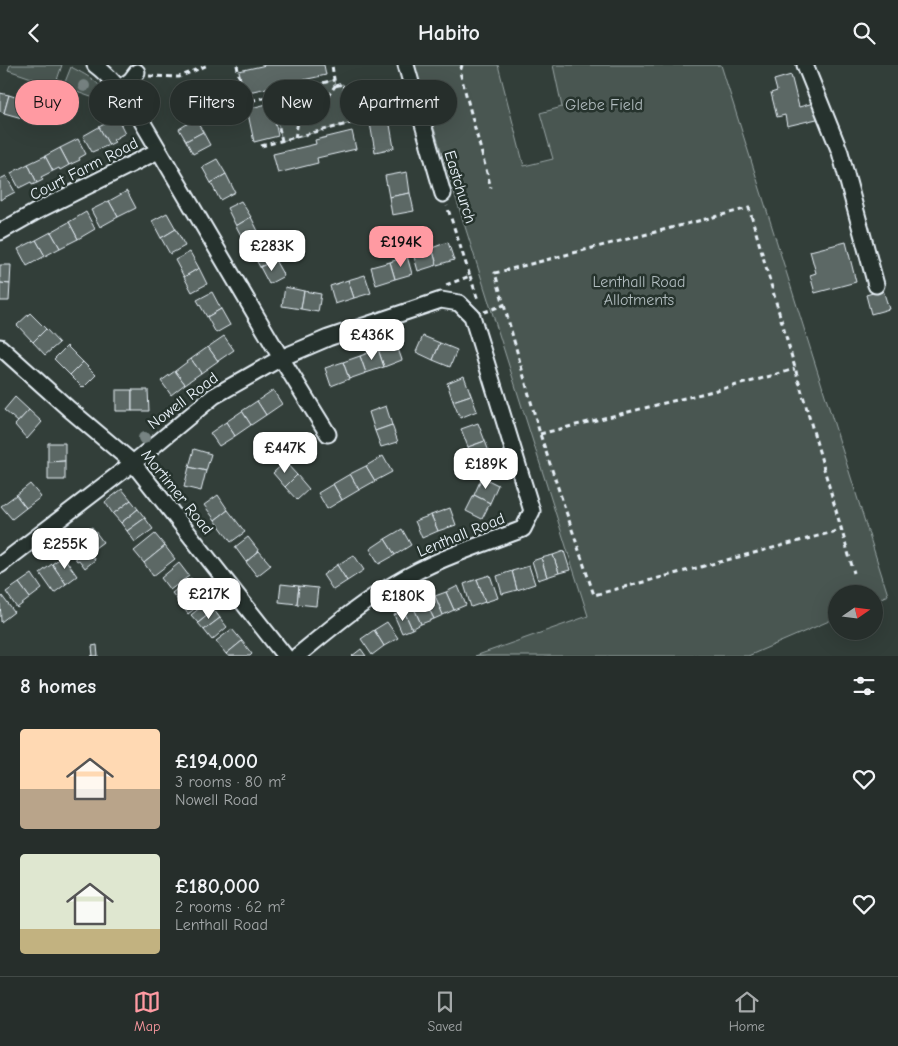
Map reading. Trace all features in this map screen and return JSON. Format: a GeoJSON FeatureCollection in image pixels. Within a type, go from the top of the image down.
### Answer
{"type":"FeatureCollection","features":[{"type":"Feature","properties":{"kind":"street"},"geometry":{"type":"LineString","coordinates":[[94,65],[112,80]]}},
{"type":"Feature","properties":{"kind":"street","name":"Eastchurch"},"geometry":{"type":"LineString","coordinates":[[406,65],[443,194]]}},
{"type":"Feature","properties":{"kind":"street"},"geometry":{"type":"LineString","coordinates":[[806,65],[840,152],[876,285]]}},
{"type":"Feature","properties":{"kind":"street"},"geometry":{"type":"LineString","coordinates":[[131,80],[138,67]]}},
{"type":"Feature","properties":{"kind":"street"},"geometry":{"type":"LineString","coordinates":[[143,125],[328,434]]}},
{"type":"Feature","properties":{"kind":"street","name":"Court Farm Road"},"geometry":{"type":"LineString","coordinates":[[0,233],[39,211],[158,151]]}},
{"type":"Feature","properties":{"kind":"street","name":"Nowell Road"},"geometry":{"type":"LineString","coordinates":[[0,565],[133,463],[214,396],[281,358],[328,338],[441,300]]}},
{"type":"Feature","properties":{"kind":"street","name":"Lenthall Road"},"geometry":{"type":"LineString","coordinates":[[297,656],[346,616],[396,583],[431,564],[524,529],[532,511],[472,316],[459,303],[441,300]]}},
{"type":"Feature","properties":{"kind":"street","name":"Mortimer Road"},"geometry":{"type":"LineString","coordinates":[[0,347],[133,463],[285,656]]}},
{"type":"Feature","properties":{"kind":"path"},"geometry":{"type":"LineString","coordinates":[[138,67],[153,77],[179,77],[208,65]]}},
{"type":"Feature","properties":{"kind":"path"},"geometry":{"type":"LineString","coordinates":[[237,65],[244,102],[263,98]]}},
{"type":"Feature","properties":{"kind":"path"},"geometry":{"type":"LineString","coordinates":[[330,93],[335,86],[332,65]]}},
{"type":"Feature","properties":{"kind":"path"},"geometry":{"type":"LineString","coordinates":[[462,65],[460,72],[492,188]]}},
{"type":"Feature","properties":{"kind":"path"},"geometry":{"type":"LineString","coordinates":[[330,81],[334,80]]}},
{"type":"Feature","properties":{"kind":"path"},"geometry":{"type":"LineString","coordinates":[[261,146],[351,123],[343,85],[335,86]]}},
{"type":"Feature","properties":{"kind":"path"},"geometry":{"type":"LineString","coordinates":[[279,125],[282,141]]}},
{"type":"Feature","properties":{"kind":"path"},"geometry":{"type":"LineString","coordinates":[[295,138],[297,125]]}},
{"type":"Feature","properties":{"kind":"path","name":"Eastchurch"},"geometry":{"type":"LineString","coordinates":[[441,300],[440,288],[470,275],[443,194]]}},
{"type":"Feature","properties":{"kind":"path"},"geometry":{"type":"LineString","coordinates":[[841,530],[594,595],[540,434],[496,273],[749,208],[854,573]]}},
{"type":"Feature","properties":{"kind":"path"},"geometry":{"type":"LineString","coordinates":[[490,310],[504,305]]}},
{"type":"Feature","properties":{"kind":"path"},"geometry":{"type":"LineString","coordinates":[[540,434],[795,369]]}},
{"type":"Feature","properties":{"kind":"green space"},"geometry":{"type":"Polygon","coordinates":[[[10,65],[62,65],[57,80],[37,80],[8,70],[10,65]]]}},
{"type":"Feature","properties":{"kind":"green space","name":"Lenthall Road Allotments"},"geometry":{"type":"Polygon","coordinates":[[[414,65],[498,65],[524,166],[553,159],[540,113],[562,107],[553,65],[721,65],[888,595],[883,597],[883,585],[828,585],[828,621],[748,656],[475,656],[588,616],[433,125],[457,125],[457,80],[419,80],[414,65]]]}},
{"type":"Feature","properties":{"kind":"green space"},"geometry":{"type":"Polygon","coordinates":[[[71,67],[88,76],[93,80],[89,80],[89,96],[79,93],[79,80],[66,80],[71,67]]]}},
{"type":"Feature","properties":{"kind":"green space"},"geometry":{"type":"Polygon","coordinates":[[[334,80],[335,86],[340,85],[340,125],[343,125],[282,141],[278,125],[330,125],[330,81],[334,80]]]}},
{"type":"Feature","properties":{"kind":"building"},"geometry":{"type":"Polygon","coordinates":[[[266,65],[324,65],[326,75],[303,80],[263,80],[263,89],[253,91],[253,80],[241,80],[239,71],[266,65]]]}},
{"type":"Feature","properties":{"kind":"building"},"geometry":{"type":"Polygon","coordinates":[[[791,75],[799,107],[817,102],[821,118],[787,126],[785,115],[777,117],[771,93],[777,91],[774,80],[791,75]]]}},
{"type":"Feature","properties":{"kind":"building"},"geometry":{"type":"Polygon","coordinates":[[[0,93],[9,95],[4,113],[0,111],[0,93]]]}},
{"type":"Feature","properties":{"kind":"building"},"geometry":{"type":"Polygon","coordinates":[[[9,95],[15,97],[15,116],[4,113],[9,95]]]}},
{"type":"Feature","properties":{"kind":"building"},"geometry":{"type":"Polygon","coordinates":[[[263,105],[263,125],[276,125],[278,136],[254,142],[250,125],[253,125],[253,108],[263,105]]]}},
{"type":"Feature","properties":{"kind":"building"},"geometry":{"type":"Polygon","coordinates":[[[103,125],[121,125],[125,133],[113,140],[115,142],[109,145],[99,127],[103,125]]]}},
{"type":"Feature","properties":{"kind":"building"},"geometry":{"type":"Polygon","coordinates":[[[185,125],[199,125],[203,132],[186,141],[179,129],[185,125]]]}},
{"type":"Feature","properties":{"kind":"building"},"geometry":{"type":"Polygon","coordinates":[[[370,125],[390,125],[394,148],[375,152],[370,125]]]}},
{"type":"Feature","properties":{"kind":"building"},"geometry":{"type":"Polygon","coordinates":[[[99,127],[109,145],[92,152],[83,136],[99,127]]]}},
{"type":"Feature","properties":{"kind":"building"},"geometry":{"type":"Polygon","coordinates":[[[352,131],[356,149],[317,158],[318,163],[278,173],[273,154],[316,144],[315,140],[352,131]]]}},
{"type":"Feature","properties":{"kind":"building"},"geometry":{"type":"Polygon","coordinates":[[[203,132],[210,145],[193,154],[186,141],[203,132]]]}},
{"type":"Feature","properties":{"kind":"building"},"geometry":{"type":"Polygon","coordinates":[[[78,139],[86,154],[79,158],[80,160],[69,165],[60,148],[78,139]]]}},
{"type":"Feature","properties":{"kind":"building"},"geometry":{"type":"Polygon","coordinates":[[[60,148],[69,165],[60,170],[59,168],[53,171],[45,156],[60,148]]]}},
{"type":"Feature","properties":{"kind":"building"},"geometry":{"type":"Polygon","coordinates":[[[45,156],[53,171],[41,177],[43,180],[37,183],[28,164],[45,156]]]}},
{"type":"Feature","properties":{"kind":"building"},"geometry":{"type":"Polygon","coordinates":[[[217,159],[226,174],[211,183],[202,167],[217,159]]]}},
{"type":"Feature","properties":{"kind":"building"},"geometry":{"type":"Polygon","coordinates":[[[28,164],[37,183],[32,185],[31,182],[19,188],[11,173],[28,164]]]}},
{"type":"Feature","properties":{"kind":"building"},"geometry":{"type":"Polygon","coordinates":[[[407,172],[410,193],[389,197],[385,176],[407,172]]]}},
{"type":"Feature","properties":{"kind":"building"},"geometry":{"type":"Polygon","coordinates":[[[226,174],[235,192],[220,200],[211,183],[226,174]]]}},
{"type":"Feature","properties":{"kind":"building"},"geometry":{"type":"Polygon","coordinates":[[[6,176],[15,192],[0,200],[0,179],[6,176]]]}},
{"type":"Feature","properties":{"kind":"building"},"geometry":{"type":"Polygon","coordinates":[[[127,191],[136,208],[118,217],[109,201],[127,191]]]}},
{"type":"Feature","properties":{"kind":"building"},"geometry":{"type":"Polygon","coordinates":[[[410,193],[414,211],[392,215],[389,197],[410,193]]]}},
{"type":"Feature","properties":{"kind":"building"},"geometry":{"type":"Polygon","coordinates":[[[109,201],[118,217],[100,227],[91,210],[109,201]]]}},
{"type":"Feature","properties":{"kind":"building"},"geometry":{"type":"Polygon","coordinates":[[[241,201],[251,217],[236,226],[227,208],[241,201]]]}},
{"type":"Feature","properties":{"kind":"building"},"geometry":{"type":"Polygon","coordinates":[[[86,212],[95,229],[78,239],[69,222],[86,212]]]}},
{"type":"Feature","properties":{"kind":"building"},"geometry":{"type":"Polygon","coordinates":[[[167,213],[176,229],[161,238],[152,221],[167,213]]]}},
{"type":"Feature","properties":{"kind":"building"},"geometry":{"type":"Polygon","coordinates":[[[251,217],[260,235],[245,243],[236,226],[251,217]]]}},
{"type":"Feature","properties":{"kind":"building"},"geometry":{"type":"Polygon","coordinates":[[[69,222],[78,239],[60,248],[51,232],[69,222]]]}},
{"type":"Feature","properties":{"kind":"building"},"geometry":{"type":"Polygon","coordinates":[[[176,229],[185,246],[170,254],[161,238],[176,229]]]}},
{"type":"Feature","properties":{"kind":"building"},"geometry":{"type":"Polygon","coordinates":[[[51,232],[60,248],[45,256],[36,240],[51,232]]]}},
{"type":"Feature","properties":{"kind":"building"},"geometry":{"type":"Polygon","coordinates":[[[36,240],[45,256],[27,266],[18,249],[36,240]]]}},
{"type":"Feature","properties":{"kind":"building"},"geometry":{"type":"Polygon","coordinates":[[[448,242],[454,260],[437,265],[432,248],[448,242]]]}},
{"type":"Feature","properties":{"kind":"building"},"geometry":{"type":"Polygon","coordinates":[[[846,242],[856,282],[815,293],[810,275],[816,273],[810,251],[846,242]]]}},
{"type":"Feature","properties":{"kind":"building"},"geometry":{"type":"Polygon","coordinates":[[[266,243],[275,260],[260,267],[251,251],[266,243]]]}},
{"type":"Feature","properties":{"kind":"building"},"geometry":{"type":"Polygon","coordinates":[[[432,248],[437,265],[418,271],[413,253],[432,248]]]}},
{"type":"Feature","properties":{"kind":"building"},"geometry":{"type":"Polygon","coordinates":[[[190,252],[199,268],[184,277],[175,260],[190,252]]]}},
{"type":"Feature","properties":{"kind":"building"},"geometry":{"type":"Polygon","coordinates":[[[407,256],[412,274],[395,279],[390,262],[407,256]]]}},
{"type":"Feature","properties":{"kind":"building"},"geometry":{"type":"Polygon","coordinates":[[[275,260],[284,276],[269,284],[260,267],[275,260]]]}},
{"type":"Feature","properties":{"kind":"building"},"geometry":{"type":"Polygon","coordinates":[[[390,262],[395,279],[376,285],[371,267],[390,262]]]}},
{"type":"Feature","properties":{"kind":"building"},"geometry":{"type":"Polygon","coordinates":[[[0,265],[11,265],[10,284],[0,283],[0,265]]]}},
{"type":"Feature","properties":{"kind":"building"},"geometry":{"type":"Polygon","coordinates":[[[199,268],[207,284],[192,292],[184,277],[199,268]]]}},
{"type":"Feature","properties":{"kind":"building"},"geometry":{"type":"Polygon","coordinates":[[[365,275],[371,293],[354,298],[348,280],[365,275]]]}},
{"type":"Feature","properties":{"kind":"building"},"geometry":{"type":"Polygon","coordinates":[[[348,280],[354,298],[335,304],[330,286],[348,280]]]}},
{"type":"Feature","properties":{"kind":"building"},"geometry":{"type":"Polygon","coordinates":[[[0,283],[10,284],[9,301],[0,301],[0,283]]]}},
{"type":"Feature","properties":{"kind":"building"},"geometry":{"type":"Polygon","coordinates":[[[285,287],[304,291],[301,309],[282,306],[285,287]]]}},
{"type":"Feature","properties":{"kind":"building"},"geometry":{"type":"Polygon","coordinates":[[[883,290],[889,309],[871,314],[866,295],[883,290]]]}},
{"type":"Feature","properties":{"kind":"building"},"geometry":{"type":"Polygon","coordinates":[[[304,291],[321,294],[318,312],[301,309],[304,291]]]}},
{"type":"Feature","properties":{"kind":"building"},"geometry":{"type":"Polygon","coordinates":[[[212,292],[221,309],[207,317],[197,300],[212,292]]]}},
{"type":"Feature","properties":{"kind":"building"},"geometry":{"type":"Polygon","coordinates":[[[221,309],[230,325],[216,333],[207,317],[221,309]]]}},
{"type":"Feature","properties":{"kind":"building"},"geometry":{"type":"Polygon","coordinates":[[[30,313],[46,329],[33,342],[17,325],[30,313]]]}},
{"type":"Feature","properties":{"kind":"building"},"geometry":{"type":"Polygon","coordinates":[[[46,329],[59,343],[45,355],[33,342],[46,329]]]}},
{"type":"Feature","properties":{"kind":"building"},"geometry":{"type":"Polygon","coordinates":[[[224,336],[234,350],[218,361],[208,347],[224,336]]]}},
{"type":"Feature","properties":{"kind":"building"},"geometry":{"type":"Polygon","coordinates":[[[423,336],[440,343],[433,360],[416,352],[423,336]]]}},
{"type":"Feature","properties":{"kind":"building"},"geometry":{"type":"Polygon","coordinates":[[[396,343],[402,360],[384,367],[378,349],[396,343]]]}},
{"type":"Feature","properties":{"kind":"building"},"geometry":{"type":"Polygon","coordinates":[[[440,343],[457,350],[450,367],[433,360],[440,343]]]}},
{"type":"Feature","properties":{"kind":"building"},"geometry":{"type":"Polygon","coordinates":[[[67,346],[83,362],[70,375],[54,359],[67,346]]]}},
{"type":"Feature","properties":{"kind":"building"},"geometry":{"type":"Polygon","coordinates":[[[208,347],[218,361],[201,373],[191,359],[208,347]]]}},
{"type":"Feature","properties":{"kind":"building"},"geometry":{"type":"Polygon","coordinates":[[[378,349],[384,367],[366,373],[360,356],[378,349]]]}},
{"type":"Feature","properties":{"kind":"building"},"geometry":{"type":"Polygon","coordinates":[[[360,356],[366,373],[349,379],[343,362],[360,356]]]}},
{"type":"Feature","properties":{"kind":"building"},"geometry":{"type":"Polygon","coordinates":[[[191,359],[201,373],[185,384],[175,371],[191,359]]]}},
{"type":"Feature","properties":{"kind":"building"},"geometry":{"type":"Polygon","coordinates":[[[83,362],[96,375],[83,388],[70,375],[83,362]]]}},
{"type":"Feature","properties":{"kind":"building"},"geometry":{"type":"Polygon","coordinates":[[[343,362],[349,379],[331,386],[325,368],[343,362]]]}},
{"type":"Feature","properties":{"kind":"building"},"geometry":{"type":"Polygon","coordinates":[[[175,371],[185,384],[171,395],[161,381],[175,371]]]}},
{"type":"Feature","properties":{"kind":"building"},"geometry":{"type":"Polygon","coordinates":[[[464,376],[471,395],[453,401],[447,383],[464,376]]]}},
{"type":"Feature","properties":{"kind":"building"},"geometry":{"type":"Polygon","coordinates":[[[116,390],[132,390],[132,411],[116,411],[116,390]]]}},
{"type":"Feature","properties":{"kind":"building"},"geometry":{"type":"Polygon","coordinates":[[[132,390],[148,390],[149,411],[132,411],[132,390]]]}},
{"type":"Feature","properties":{"kind":"building"},"geometry":{"type":"Polygon","coordinates":[[[273,390],[282,404],[266,415],[257,401],[273,390]]]}},
{"type":"Feature","properties":{"kind":"building"},"geometry":{"type":"Polygon","coordinates":[[[471,395],[477,411],[460,418],[453,401],[471,395]]]}},
{"type":"Feature","properties":{"kind":"building"},"geometry":{"type":"Polygon","coordinates":[[[15,397],[29,410],[18,422],[4,410],[15,397]]]}},
{"type":"Feature","properties":{"kind":"building"},"geometry":{"type":"Polygon","coordinates":[[[257,401],[266,415],[251,425],[242,411],[257,401]]]}},
{"type":"Feature","properties":{"kind":"building"},"geometry":{"type":"Polygon","coordinates":[[[386,406],[392,425],[375,431],[369,412],[386,406]]]}},
{"type":"Feature","properties":{"kind":"building"},"geometry":{"type":"Polygon","coordinates":[[[29,410],[42,422],[27,439],[15,425],[29,410]]]}},
{"type":"Feature","properties":{"kind":"building"},"geometry":{"type":"Polygon","coordinates":[[[242,411],[251,425],[235,436],[226,422],[242,411]]]}},
{"type":"Feature","properties":{"kind":"building"},"geometry":{"type":"Polygon","coordinates":[[[226,422],[235,436],[219,446],[210,433],[226,422]]]}},
{"type":"Feature","properties":{"kind":"building"},"geometry":{"type":"Polygon","coordinates":[[[478,423],[485,441],[468,447],[461,429],[478,423]]]}},
{"type":"Feature","properties":{"kind":"building"},"geometry":{"type":"Polygon","coordinates":[[[392,425],[398,442],[381,447],[375,431],[392,425]]]}},
{"type":"Feature","properties":{"kind":"building"},"geometry":{"type":"Polygon","coordinates":[[[485,441],[491,457],[474,464],[468,447],[485,441]]]}},
{"type":"Feature","properties":{"kind":"building"},"geometry":{"type":"Polygon","coordinates":[[[48,443],[65,443],[65,461],[48,462],[48,443]]]}},
{"type":"Feature","properties":{"kind":"building"},"geometry":{"type":"Polygon","coordinates":[[[194,449],[211,454],[206,471],[189,467],[194,449]]]}},
{"type":"Feature","properties":{"kind":"building"},"geometry":{"type":"Polygon","coordinates":[[[383,456],[392,472],[375,481],[366,466],[383,456]]]}},
{"type":"Feature","properties":{"kind":"building"},"geometry":{"type":"Polygon","coordinates":[[[65,461],[65,480],[48,480],[48,462],[65,461]]]}},
{"type":"Feature","properties":{"kind":"building"},"geometry":{"type":"Polygon","coordinates":[[[285,462],[297,475],[285,487],[273,473],[285,462]]]}},
{"type":"Feature","properties":{"kind":"building"},"geometry":{"type":"Polygon","coordinates":[[[366,466],[375,481],[359,490],[350,474],[366,466]]]}},
{"type":"Feature","properties":{"kind":"building"},"geometry":{"type":"Polygon","coordinates":[[[189,467],[206,471],[201,491],[184,487],[189,467]]]}},
{"type":"Feature","properties":{"kind":"building"},"geometry":{"type":"Polygon","coordinates":[[[350,474],[359,490],[342,500],[333,484],[350,474]]]}},
{"type":"Feature","properties":{"kind":"building"},"geometry":{"type":"Polygon","coordinates":[[[297,475],[309,489],[297,500],[285,487],[297,475]]]}},
{"type":"Feature","properties":{"kind":"building"},"geometry":{"type":"Polygon","coordinates":[[[482,477],[498,485],[490,503],[474,495],[482,477]]]}},
{"type":"Feature","properties":{"kind":"building"},"geometry":{"type":"Polygon","coordinates":[[[30,484],[41,497],[26,508],[16,495],[30,484]]]}},
{"type":"Feature","properties":{"kind":"building"},"geometry":{"type":"Polygon","coordinates":[[[333,484],[342,500],[327,509],[318,493],[333,484]]]}},
{"type":"Feature","properties":{"kind":"building"},"geometry":{"type":"Polygon","coordinates":[[[122,489],[131,500],[113,514],[105,502],[122,489]]]}},
{"type":"Feature","properties":{"kind":"building"},"geometry":{"type":"Polygon","coordinates":[[[16,495],[26,508],[12,519],[1,506],[16,495]]]}},
{"type":"Feature","properties":{"kind":"building"},"geometry":{"type":"Polygon","coordinates":[[[218,495],[228,510],[215,520],[204,505],[218,495]]]}},
{"type":"Feature","properties":{"kind":"building"},"geometry":{"type":"Polygon","coordinates":[[[474,495],[490,503],[482,519],[466,511],[474,495]]]}},
{"type":"Feature","properties":{"kind":"building"},"geometry":{"type":"Polygon","coordinates":[[[131,500],[138,509],[121,523],[113,514],[131,500]]]}},
{"type":"Feature","properties":{"kind":"building"},"geometry":{"type":"Polygon","coordinates":[[[450,508],[456,525],[438,531],[431,515],[450,508]]]}},
{"type":"Feature","properties":{"kind":"building"},"geometry":{"type":"Polygon","coordinates":[[[138,509],[145,518],[127,531],[121,523],[138,509]]]}},
{"type":"Feature","properties":{"kind":"building"},"geometry":{"type":"Polygon","coordinates":[[[228,510],[245,532],[231,542],[215,520],[228,510]]]}},
{"type":"Feature","properties":{"kind":"building"},"geometry":{"type":"Polygon","coordinates":[[[431,515],[438,531],[422,538],[415,521],[431,515]]]}},
{"type":"Feature","properties":{"kind":"building"},"geometry":{"type":"Polygon","coordinates":[[[145,518],[153,529],[135,542],[127,531],[145,518]]]}},
{"type":"Feature","properties":{"kind":"building"},"geometry":{"type":"Polygon","coordinates":[[[92,527],[103,542],[91,551],[79,536],[92,527]]]}},
{"type":"Feature","properties":{"kind":"building"},"geometry":{"type":"Polygon","coordinates":[[[402,529],[411,545],[395,555],[385,539],[402,529]]]}},
{"type":"Feature","properties":{"kind":"building"},"geometry":{"type":"Polygon","coordinates":[[[155,534],[165,546],[144,563],[134,551],[155,534]]]}},
{"type":"Feature","properties":{"kind":"building"},"geometry":{"type":"Polygon","coordinates":[[[79,536],[91,551],[89,552],[95,560],[85,568],[66,546],[79,536]]]}},
{"type":"Feature","properties":{"kind":"building"},"geometry":{"type":"Polygon","coordinates":[[[248,537],[259,551],[246,562],[235,547],[248,537]]]}},
{"type":"Feature","properties":{"kind":"building"},"geometry":{"type":"Polygon","coordinates":[[[385,539],[395,555],[379,564],[370,549],[385,539]]]}},
{"type":"Feature","properties":{"kind":"building"},"geometry":{"type":"Polygon","coordinates":[[[165,546],[175,559],[153,576],[144,563],[165,546]]]}},
{"type":"Feature","properties":{"kind":"building"},"geometry":{"type":"Polygon","coordinates":[[[259,551],[271,565],[257,576],[246,562],[259,551]]]}},
{"type":"Feature","properties":{"kind":"building"},"geometry":{"type":"Polygon","coordinates":[[[564,551],[570,570],[559,573],[553,555],[564,551]]]}},
{"type":"Feature","properties":{"kind":"building"},"geometry":{"type":"Polygon","coordinates":[[[354,555],[364,570],[347,581],[337,565],[354,555]]]}},
{"type":"Feature","properties":{"kind":"building"},"geometry":{"type":"Polygon","coordinates":[[[553,555],[559,573],[547,577],[541,558],[553,555]]]}},
{"type":"Feature","properties":{"kind":"building"},"geometry":{"type":"Polygon","coordinates":[[[63,556],[77,576],[66,584],[52,564],[63,556]]]}},
{"type":"Feature","properties":{"kind":"building"},"geometry":{"type":"Polygon","coordinates":[[[541,558],[547,577],[538,580],[532,561],[541,558]]]}},
{"type":"Feature","properties":{"kind":"building"},"geometry":{"type":"Polygon","coordinates":[[[179,563],[189,576],[170,590],[161,578],[179,563]]]}},
{"type":"Feature","properties":{"kind":"building"},"geometry":{"type":"Polygon","coordinates":[[[52,564],[66,584],[54,593],[40,573],[52,564]]]}},
{"type":"Feature","properties":{"kind":"building"},"geometry":{"type":"Polygon","coordinates":[[[337,565],[347,581],[333,590],[323,575],[337,565]]]}},
{"type":"Feature","properties":{"kind":"building"},"geometry":{"type":"Polygon","coordinates":[[[529,566],[535,584],[517,590],[512,571],[529,566]]]}},
{"type":"Feature","properties":{"kind":"building"},"geometry":{"type":"Polygon","coordinates":[[[512,571],[517,590],[502,594],[497,576],[512,571]]]}},
{"type":"Feature","properties":{"kind":"building"},"geometry":{"type":"Polygon","coordinates":[[[32,574],[42,589],[30,598],[19,583],[32,574]]]}},
{"type":"Feature","properties":{"kind":"building"},"geometry":{"type":"Polygon","coordinates":[[[490,575],[498,598],[485,602],[477,579],[490,575]]]}},
{"type":"Feature","properties":{"kind":"building"},"geometry":{"type":"Polygon","coordinates":[[[191,578],[199,588],[180,603],[172,593],[191,578]]]}},
{"type":"Feature","properties":{"kind":"building"},"geometry":{"type":"Polygon","coordinates":[[[477,579],[485,602],[471,607],[464,584],[477,579]]]}},
{"type":"Feature","properties":{"kind":"building"},"geometry":{"type":"Polygon","coordinates":[[[19,583],[30,598],[17,608],[6,592],[19,583]]]}},
{"type":"Feature","properties":{"kind":"building"},"geometry":{"type":"Polygon","coordinates":[[[281,584],[299,586],[297,604],[279,602],[281,584]]]}},
{"type":"Feature","properties":{"kind":"building"},"geometry":{"type":"Polygon","coordinates":[[[299,586],[318,588],[316,606],[297,604],[299,586]]]}},
{"type":"Feature","properties":{"kind":"building"},"geometry":{"type":"Polygon","coordinates":[[[458,586],[466,605],[454,610],[446,592],[458,586]]]}},
{"type":"Feature","properties":{"kind":"building"},"geometry":{"type":"Polygon","coordinates":[[[199,588],[207,599],[188,614],[180,603],[199,588]]]}},
{"type":"Feature","properties":{"kind":"building"},"geometry":{"type":"Polygon","coordinates":[[[446,592],[454,610],[443,615],[435,596],[446,592]]]}},
{"type":"Feature","properties":{"kind":"building"},"geometry":{"type":"Polygon","coordinates":[[[2,596],[14,612],[1,622],[0,598],[2,596]]]}},
{"type":"Feature","properties":{"kind":"building"},"geometry":{"type":"Polygon","coordinates":[[[435,596],[443,615],[434,619],[425,601],[435,596]]]}},
{"type":"Feature","properties":{"kind":"building"},"geometry":{"type":"Polygon","coordinates":[[[425,601],[434,619],[421,624],[413,606],[425,601]]]}},
{"type":"Feature","properties":{"kind":"building"},"geometry":{"type":"Polygon","coordinates":[[[207,602],[214,610],[198,623],[191,615],[207,602]]]}},
{"type":"Feature","properties":{"kind":"building"},"geometry":{"type":"Polygon","coordinates":[[[413,606],[421,624],[412,629],[404,611],[413,606]]]}},
{"type":"Feature","properties":{"kind":"building"},"geometry":{"type":"Polygon","coordinates":[[[214,610],[220,618],[204,630],[198,623],[214,610]]]}},
{"type":"Feature","properties":{"kind":"building"},"geometry":{"type":"Polygon","coordinates":[[[404,611],[412,629],[402,633],[394,615],[404,611]]]}},
{"type":"Feature","properties":{"kind":"building"},"geometry":{"type":"Polygon","coordinates":[[[220,618],[227,627],[212,640],[204,630],[220,618]]]}},
{"type":"Feature","properties":{"kind":"building"},"geometry":{"type":"Polygon","coordinates":[[[387,622],[398,638],[384,646],[374,630],[387,622]]]}},
{"type":"Feature","properties":{"kind":"building"},"geometry":{"type":"Polygon","coordinates":[[[232,629],[242,641],[226,654],[216,641],[232,629]]]}},
{"type":"Feature","properties":{"kind":"building"},"geometry":{"type":"Polygon","coordinates":[[[374,630],[384,646],[372,655],[361,639],[374,630]]]}},
{"type":"Feature","properties":{"kind":"building"},"geometry":{"type":"Polygon","coordinates":[[[242,641],[252,654],[250,656],[228,656],[226,654],[242,641]]]}},
{"type":"Feature","properties":{"kind":"building"},"geometry":{"type":"Polygon","coordinates":[[[97,645],[98,656],[93,656],[92,646],[97,645]]]}},
{"type":"Feature","properties":{"kind":"building"},"geometry":{"type":"Polygon","coordinates":[[[361,649],[366,656],[352,656],[361,649]]]}},
{"type":"Feature","properties":{"kind":"park label","name":"Glebe Field"},"geometry":{"type":"Point","coordinates":[604,105]}}]}
